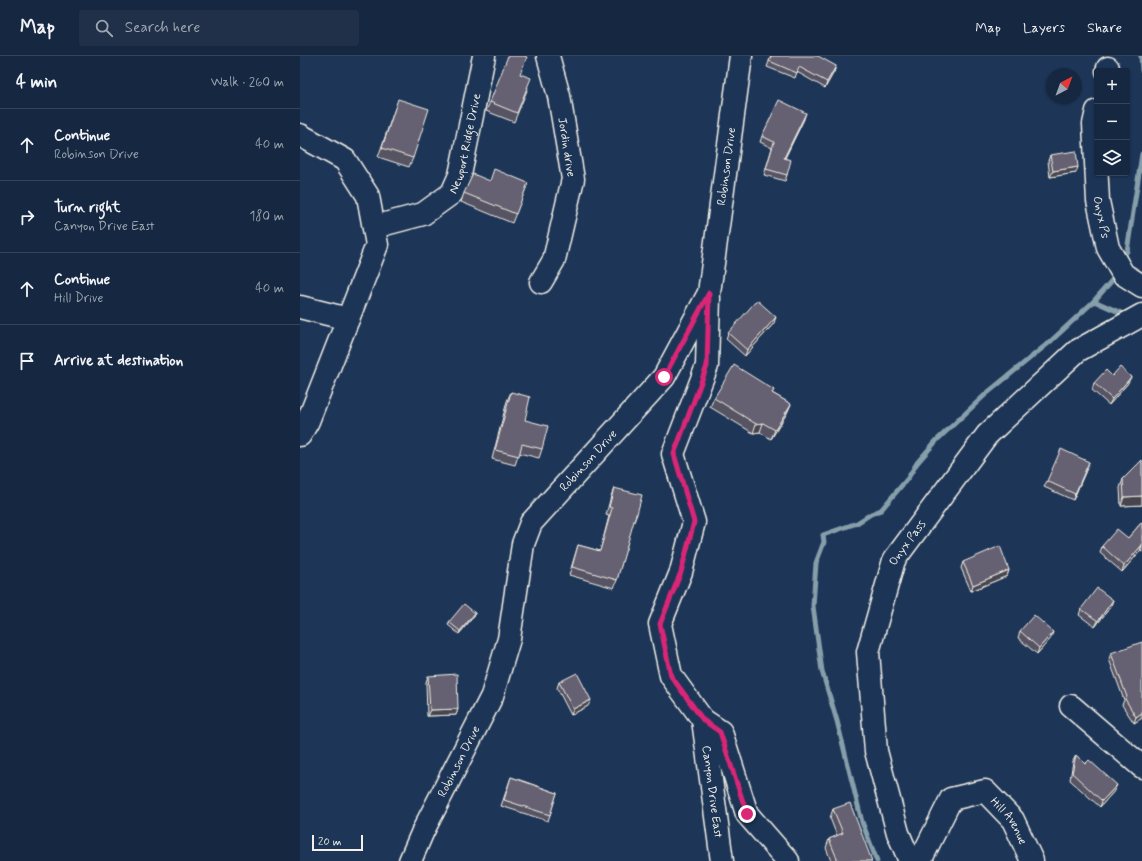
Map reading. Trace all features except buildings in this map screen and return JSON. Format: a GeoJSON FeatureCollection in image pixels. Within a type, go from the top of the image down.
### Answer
{"type":"FeatureCollection","features":[{"type":"Feature","properties":{"kind":"street","name":"Newport Ridge Drive"},"geometry":{"type":"LineString","coordinates":[[374,227],[423,214],[452,193],[460,175],[484,56]]}},
{"type":"Feature","properties":{"kind":"street","name":"Jordin drive"},"geometry":{"type":"LineString","coordinates":[[541,282],[554,260],[573,179],[559,96],[548,56]]}},
{"type":"Feature","properties":{"kind":"street","name":"Robinson Drive"},"geometry":{"type":"LineString","coordinates":[[410,861],[423,831],[492,696],[509,638],[523,544],[531,523],[664,377],[709,293],[741,56]]}},
{"type":"Feature","properties":{"kind":"street"},"geometry":{"type":"LineString","coordinates":[[300,135],[344,160],[368,196],[377,245],[308,421],[300,435]]}},
{"type":"Feature","properties":{"kind":"street","name":"Onyx Ps"},"geometry":{"type":"LineString","coordinates":[[1095,140],[1098,201],[1108,248],[1123,274],[1142,286]]}},
{"type":"Feature","properties":{"kind":"street","name":"Canyon Drive East"},"geometry":{"type":"LineString","coordinates":[[709,293],[707,366],[674,454],[694,522],[681,572],[660,624],[671,676],[703,720],[722,861]]}},
{"type":"Feature","properties":{"kind":"street"},"geometry":{"type":"LineString","coordinates":[[300,307],[348,319]]}},
{"type":"Feature","properties":{"kind":"street","name":"Onyx Pass"},"geometry":{"type":"LineString","coordinates":[[910,861],[898,833],[876,751],[868,652],[894,560],[987,435],[1077,351],[1142,315]]}},
{"type":"Feature","properties":{"kind":"street"},"geometry":{"type":"LineString","coordinates":[[1071,706],[1142,767]]}},
{"type":"Feature","properties":{"kind":"street"},"geometry":{"type":"LineString","coordinates":[[703,720],[720,732],[747,814],[788,861]]}},
{"type":"Feature","properties":{"kind":"street","name":"Hill Avenue"},"geometry":{"type":"LineString","coordinates":[[920,861],[951,799],[985,791],[1013,820],[1032,861]]}},
{"type":"Feature","properties":{"kind":"waterway"},"geometry":{"type":"LineString","coordinates":[[1141,56],[1142,70]]}},
{"type":"Feature","properties":{"kind":"waterway"},"geometry":{"type":"LineString","coordinates":[[1121,260],[1127,251],[1142,154]]}},
{"type":"Feature","properties":{"kind":"waterway"},"geometry":{"type":"LineString","coordinates":[[877,861],[862,822],[837,721],[822,671],[813,606],[816,563],[824,542],[823,535],[857,523],[871,514],[881,510],[908,478],[917,463],[937,440],[986,394],[1051,341],[1094,301],[1114,278],[1116,273]]}},
{"type":"Feature","properties":{"kind":"waterway"},"geometry":{"type":"LineString","coordinates":[[1094,301],[1128,316]]}},
{"type":"Feature","properties":{"kind":"route"},"geometry":{"type":"LineString","coordinates":[[664,377],[709,293],[707,366],[674,454],[694,522],[681,572],[660,624],[671,676],[703,720],[720,732],[747,814]]}}]}
